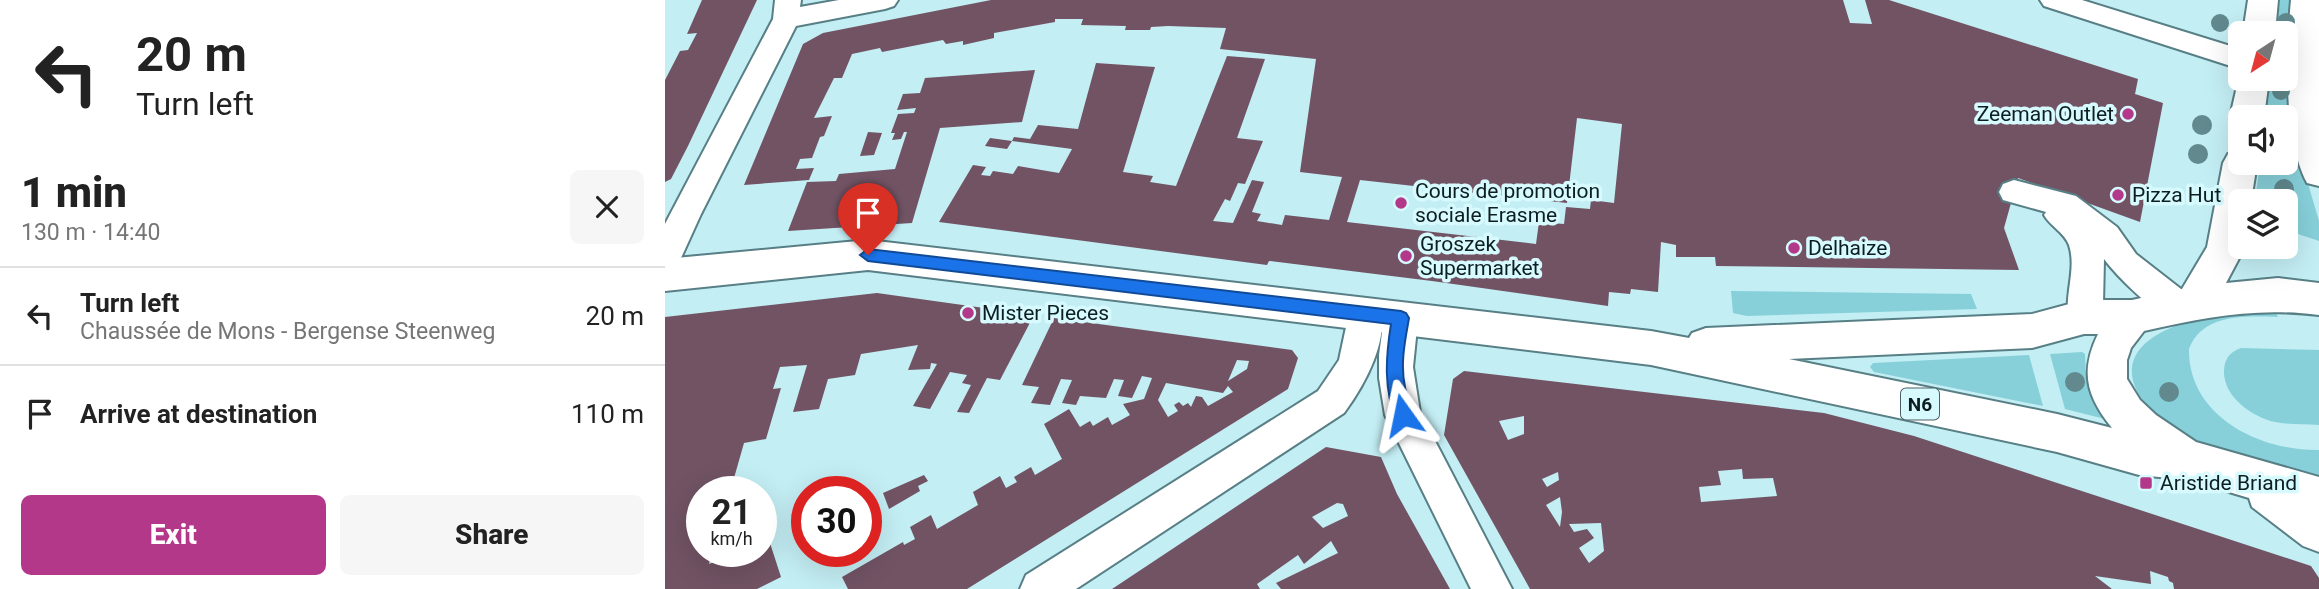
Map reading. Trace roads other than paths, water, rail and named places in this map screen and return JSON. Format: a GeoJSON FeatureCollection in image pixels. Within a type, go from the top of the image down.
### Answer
{"type":"FeatureCollection","features":[{"type":"Feature","properties":{"kind":"main road"},"geometry":{"type":"LineString","coordinates":[[2260,21],[2263,0]]}},
{"type":"Feature","properties":{"kind":"main road"},"geometry":{"type":"LineString","coordinates":[[2306,0],[2302,37],[2303,86],[2319,173]]}},
{"type":"Feature","properties":{"kind":"main road"},"geometry":{"type":"LineString","coordinates":[[2186,304],[2225,249],[2238,175]]}},
{"type":"Feature","properties":{"kind":"main road","name":"N6"},"geometry":{"type":"LineString","coordinates":[[665,275],[868,255],[1651,348],[2057,433],[2139,455],[2189,460],[2319,498]]}},
{"type":"Feature","properties":{"kind":"main road","name":"N6"},"geometry":{"type":"LineString","coordinates":[[1651,348],[2032,331],[2084,317],[2133,317],[2186,304],[2278,294],[2319,299]]}},
{"type":"Feature","properties":{"kind":"main road","name":"N6"},"geometry":{"type":"LineString","coordinates":[[2133,317],[2118,332],[2108,349],[2106,370],[2109,386],[2117,402],[2139,428],[2189,460]]}},
{"type":"Feature","properties":{"kind":"main road"},"geometry":{"type":"LineString","coordinates":[[2249,478],[2319,530]]}},
{"type":"Feature","properties":{"kind":"street"},"geometry":{"type":"LineString","coordinates":[[665,260],[675,216],[787,10],[885,0]]}},
{"type":"Feature","properties":{"kind":"street"},"geometry":{"type":"LineString","coordinates":[[2053,0],[2228,55]]}},
{"type":"Feature","properties":{"kind":"street"},"geometry":{"type":"LineString","coordinates":[[2084,317],[2090,274],[2084,239],[2066,218],[2014,192],[2065,205],[2106,236],[2125,263],[2186,304]]}},
{"type":"Feature","properties":{"kind":"street"},"geometry":{"type":"LineString","coordinates":[[1040,589],[1331,402],[1351,376],[1360,352],[1383,316]]}},
{"type":"Feature","properties":{"kind":"street"},"geometry":{"type":"LineString","coordinates":[[1383,316],[1394,356],[1396,385],[1403,415],[1492,589]]}},
{"type":"Feature","properties":{"kind":"place","name":"Zeeman Outlet"},"geometry":{"type":"Point","coordinates":[2128,114]}},
{"type":"Feature","properties":{"kind":"place","name":"Pizza Hut"},"geometry":{"type":"Point","coordinates":[2118,195]}},
{"type":"Feature","properties":{"kind":"place","name":"Cours de promotion sociale Erasme"},"geometry":{"type":"Point","coordinates":[1401,203]}},
{"type":"Feature","properties":{"kind":"place","name":"Delhaize"},"geometry":{"type":"Point","coordinates":[1794,248]}},
{"type":"Feature","properties":{"kind":"place","name":"Groszek Supermarket"},"geometry":{"type":"Point","coordinates":[1406,256]}},
{"type":"Feature","properties":{"kind":"place","name":"Mister Pieces"},"geometry":{"type":"Point","coordinates":[968,313]}},
{"type":"Feature","properties":{"kind":"place","name":"Aristide Briand"},"geometry":{"type":"Point","coordinates":[2146,483]}}]}
